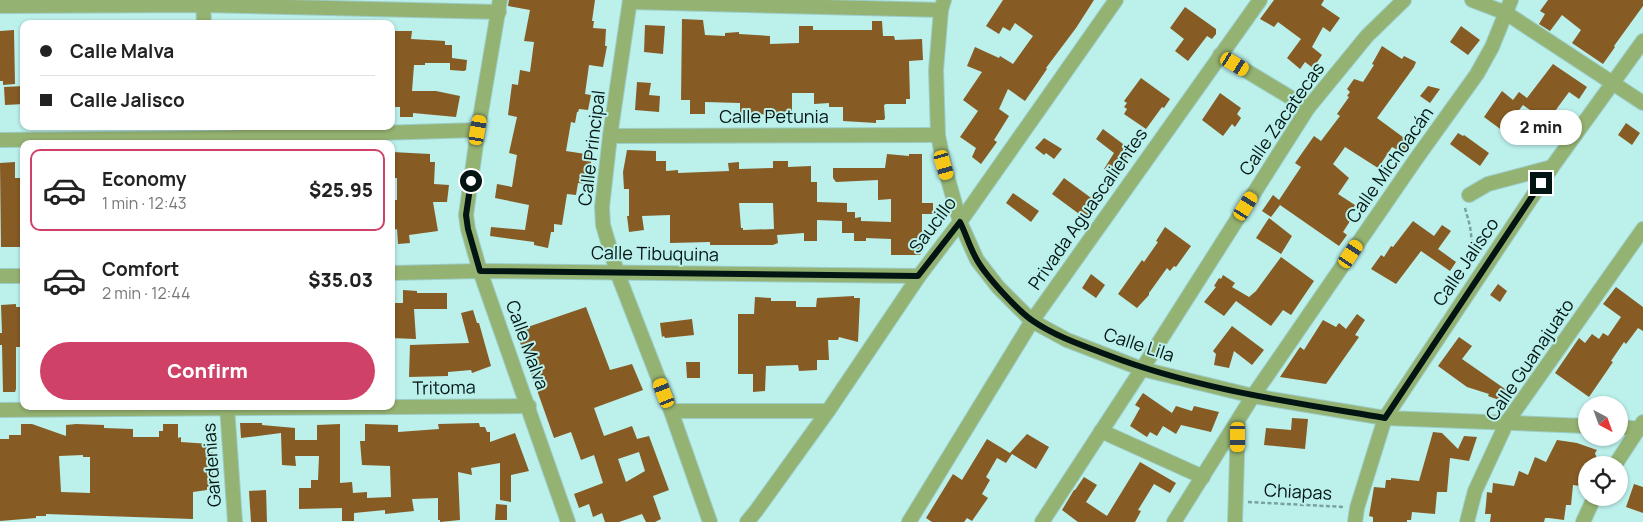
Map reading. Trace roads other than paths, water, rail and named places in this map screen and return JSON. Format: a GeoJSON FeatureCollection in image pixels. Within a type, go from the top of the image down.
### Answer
{"type":"FeatureCollection","features":[{"type":"Feature","properties":{"kind":"street","name":"Saucillo"},"geometry":{"type":"LineString","coordinates":[[747,522],[828,411],[918,276],[960,222],[1116,0]]}},
{"type":"Feature","properties":{"kind":"street","name":"Privada Aguascalientes"},"geometry":{"type":"LineString","coordinates":[[909,522],[1032,321],[1260,0]]}},
{"type":"Feature","properties":{"kind":"street","name":"Calle Zacatecas"},"geometry":{"type":"LineString","coordinates":[[1042,522],[1308,108],[1367,36],[1404,0]]}},
{"type":"Feature","properties":{"kind":"street"},"geometry":{"type":"LineString","coordinates":[[1472,0],[1508,7],[1643,103]]}},
{"type":"Feature","properties":{"kind":"street"},"geometry":{"type":"LineString","coordinates":[[630,1],[942,5]]}},
{"type":"Feature","properties":{"kind":"street","name":"Calle Principal"},"geometry":{"type":"LineString","coordinates":[[630,1],[610,136],[602,206],[603,225],[617,272],[710,522]]}},
{"type":"Feature","properties":{"kind":"street"},"geometry":{"type":"LineString","coordinates":[[0,6],[203,3],[500,6]]}},
{"type":"Feature","properties":{"kind":"street"},"geometry":{"type":"LineString","coordinates":[[203,3],[204,20]]}},
{"type":"Feature","properties":{"kind":"street","name":"Calle Lila"},"geometry":{"type":"LineString","coordinates":[[942,5],[936,70],[938,135],[944,165],[960,222],[977,260],[998,287],[1032,321],[1067,340],[1142,369],[1253,396],[1385,418],[1578,426]]}},
{"type":"Feature","properties":{"kind":"street","name":"Calle Malva"},"geometry":{"type":"LineString","coordinates":[[500,6],[478,130],[466,215],[480,271],[529,406],[568,522]]}},
{"type":"Feature","properties":{"kind":"street","name":"Calle Michoacán"},"geometry":{"type":"LineString","coordinates":[[1174,522],[1253,396],[1416,159],[1478,74],[1492,47],[1508,7]]}},
{"type":"Feature","properties":{"kind":"street","name":"Calle Jalisco"},"geometry":{"type":"LineString","coordinates":[[1355,522],[1357,508],[1385,418],[1552,167],[1643,40]]}},
{"type":"Feature","properties":{"kind":"street"},"geometry":{"type":"LineString","coordinates":[[1220,55],[1308,108]]}},
{"type":"Feature","properties":{"kind":"street"},"geometry":{"type":"LineString","coordinates":[[0,140],[478,130]]}},
{"type":"Feature","properties":{"kind":"street","name":"Calle Petunia"},"geometry":{"type":"LineString","coordinates":[[610,136],[938,135]]}},
{"type":"Feature","properties":{"kind":"street"},"geometry":{"type":"LineString","coordinates":[[1470,195],[1488,184],[1552,167]]}},
{"type":"Feature","properties":{"kind":"street","name":"Calle Guanajuato"},"geometry":{"type":"LineString","coordinates":[[1468,522],[1475,491],[1507,422],[1643,229]]}},
{"type":"Feature","properties":{"kind":"street","name":"Calle Tibuquina"},"geometry":{"type":"LineString","coordinates":[[395,273],[480,271],[918,276]]}},
{"type":"Feature","properties":{"kind":"street"},"geometry":{"type":"LineString","coordinates":[[0,276],[20,276]]}},
{"type":"Feature","properties":{"kind":"street","name":"Tritoma"},"geometry":{"type":"LineString","coordinates":[[395,407],[529,406]]}},
{"type":"Feature","properties":{"kind":"street","name":"Tritoma"},"geometry":{"type":"LineString","coordinates":[[0,410],[20,410]]}},
{"type":"Feature","properties":{"kind":"street","name":"Gardenias"},"geometry":{"type":"LineString","coordinates":[[227,410],[235,522]]}},
{"type":"Feature","properties":{"kind":"street"},"geometry":{"type":"LineString","coordinates":[[670,411],[828,411]]}},
{"type":"Feature","properties":{"kind":"street"},"geometry":{"type":"LineString","coordinates":[[1235,522],[1238,422]]}},
{"type":"Feature","properties":{"kind":"street"},"geometry":{"type":"LineString","coordinates":[[1628,427],[1642,426]]}},
{"type":"Feature","properties":{"kind":"street"},"geometry":{"type":"LineString","coordinates":[[1621,456],[1642,426]]}},
{"type":"Feature","properties":{"kind":"street"},"geometry":{"type":"LineString","coordinates":[[1102,431],[1202,478]]}},
{"type":"Feature","properties":{"kind":"street"},"geometry":{"type":"LineString","coordinates":[[1583,522],[1590,506]]}}]}
